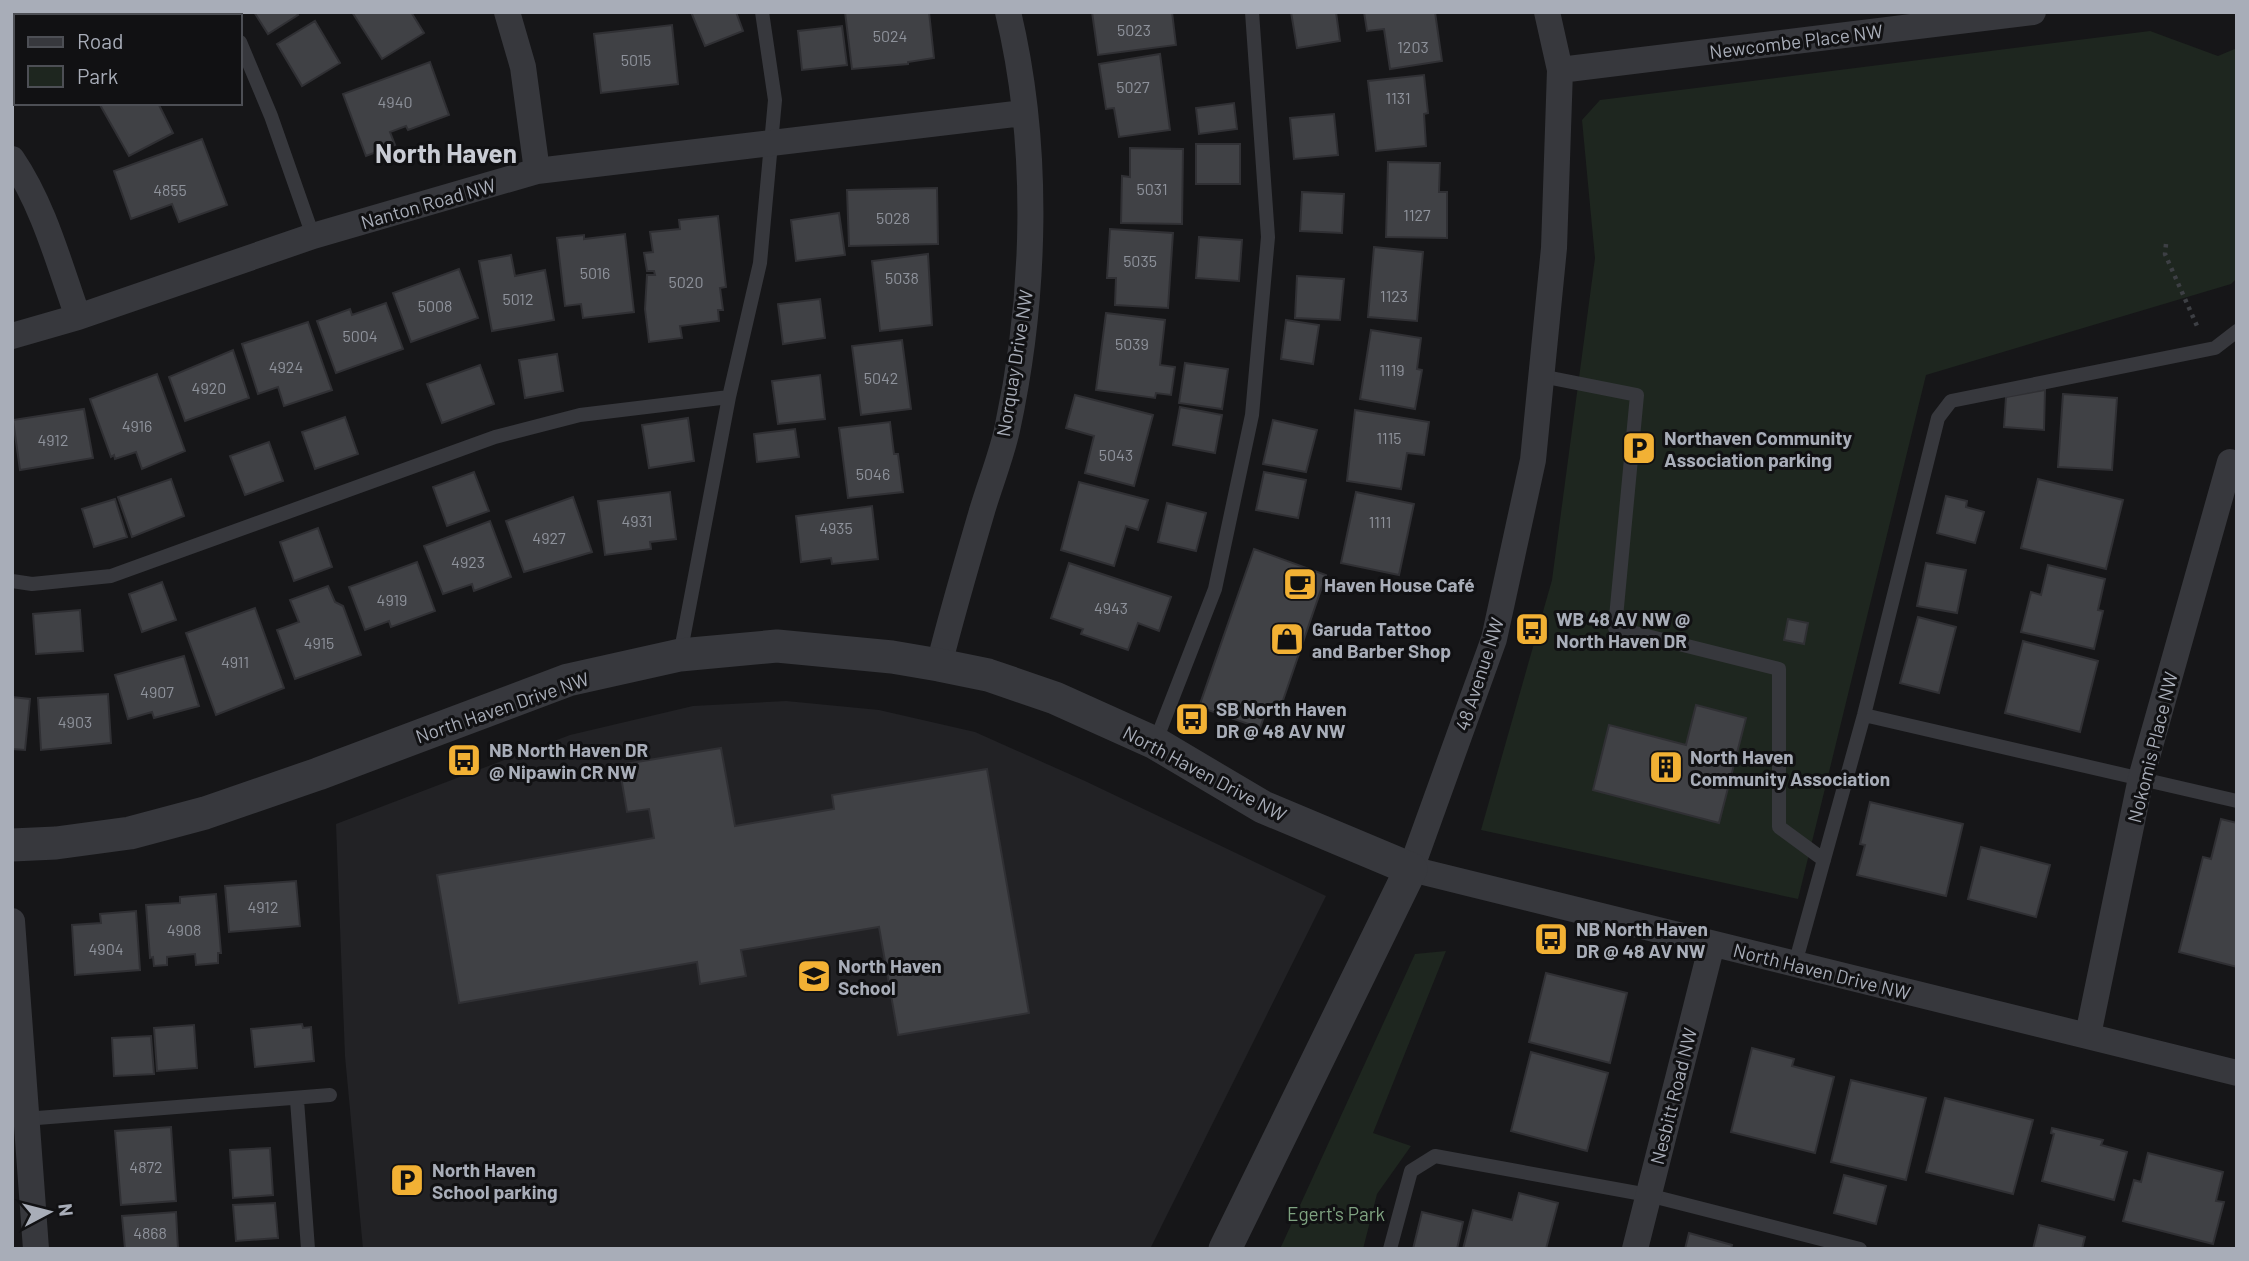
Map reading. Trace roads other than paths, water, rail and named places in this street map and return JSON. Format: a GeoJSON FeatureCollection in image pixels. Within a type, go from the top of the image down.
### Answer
{"type":"FeatureCollection","features":[{"type":"Feature","properties":{"kind":"street"},"geometry":{"type":"LineString","coordinates":[[507,12],[523,66],[537,171]]}},
{"type":"Feature","properties":{"kind":"street","name":"Norquay Drive NW"},"geometry":{"type":"LineString","coordinates":[[939,665],[955,601],[1007,431],[1026,317],[1029,212],[1024,113],[1008,12]]}},
{"type":"Feature","properties":{"kind":"street","name":"48 Avenue NW"},"geometry":{"type":"LineString","coordinates":[[1225,1249],[1411,869],[1494,639],[1533,460],[1555,248],[1560,70],[1547,12]]}},
{"type":"Feature","properties":{"kind":"street","name":"Newcombe Place NW"},"geometry":{"type":"LineString","coordinates":[[1560,70],[2033,12]]}},
{"type":"Feature","properties":{"kind":"street","name":"Nanton Road NW"},"geometry":{"type":"LineString","coordinates":[[12,336],[78,317],[313,236],[537,171],[1024,113]]}},
{"type":"Feature","properties":{"kind":"street"},"geometry":{"type":"LineString","coordinates":[[12,159],[23,174],[48,230],[78,317]]}},
{"type":"Feature","properties":{"kind":"street","name":"Nokomis Place NW"},"geometry":{"type":"LineString","coordinates":[[2088,1035],[2141,778],[2230,462]]}},
{"type":"Feature","properties":{"kind":"street","name":"North Haven Drive NW"},"geometry":{"type":"LineString","coordinates":[[12,845],[56,843],[131,833],[205,813],[318,774],[568,680],[680,655],[777,646],[892,657],[988,675],[1055,698],[1155,743],[1263,807],[1411,869],[2237,1073]]}},
{"type":"Feature","properties":{"kind":"street"},"geometry":{"type":"LineString","coordinates":[[12,921],[19,1119],[36,1249]]}},
{"type":"Feature","properties":{"kind":"street","name":"Nesbitt Road NW"},"geometry":{"type":"LineString","coordinates":[[1635,1249],[1712,944]]}},
{"type":"Feature","properties":{"kind":"lane"},"geometry":{"type":"LineString","coordinates":[[680,655],[729,397],[760,263],[775,100],[762,12]]}},
{"type":"Feature","properties":{"kind":"lane"},"geometry":{"type":"LineString","coordinates":[[1155,743],[1215,589],[1252,415],[1268,237],[1252,12]]}},
{"type":"Feature","properties":{"kind":"lane"},"geometry":{"type":"LineString","coordinates":[[242,47],[271,116],[313,236]]}},
{"type":"Feature","properties":{"kind":"lane"},"geometry":{"type":"LineString","coordinates":[[1795,964],[1864,715],[1938,418],[1951,401],[2215,348],[2237,331]]}},
{"type":"Feature","properties":{"kind":"lane"},"geometry":{"type":"LineString","coordinates":[[1541,376],[1637,395],[1615,628],[1779,669],[1779,827],[1824,860]]}},
{"type":"Feature","properties":{"kind":"lane"},"geometry":{"type":"LineString","coordinates":[[12,581],[32,584],[111,576],[495,437],[580,415],[729,397]]}},
{"type":"Feature","properties":{"kind":"lane"},"geometry":{"type":"LineString","coordinates":[[1864,715],[2237,801]]}},
{"type":"Feature","properties":{"kind":"lane"},"geometry":{"type":"LineString","coordinates":[[19,1119],[330,1096]]}},
{"type":"Feature","properties":{"kind":"lane"},"geometry":{"type":"LineString","coordinates":[[297,1100],[308,1249]]}},
{"type":"Feature","properties":{"kind":"lane"},"geometry":{"type":"LineString","coordinates":[[1390,1249],[1411,1171],[1435,1156],[1648,1195],[1860,1249]]}},
{"type":"Feature","properties":{"kind":"place","name":"Northaven Community Association parking"},"geometry":{"type":"Point","coordinates":[1639,448]}},
{"type":"Feature","properties":{"kind":"place","name":"Haven House Café"},"geometry":{"type":"Point","coordinates":[1300,584]}},
{"type":"Feature","properties":{"kind":"place","name":"WB 48 AV NW @ North Haven DR"},"geometry":{"type":"Point","coordinates":[1532,629]}},
{"type":"Feature","properties":{"kind":"place","name":"Garuda Tattoo and Barber Shop"},"geometry":{"type":"Point","coordinates":[1287,639]}},
{"type":"Feature","properties":{"kind":"place","name":"SB North Haven DR @ 48 AV NW"},"geometry":{"type":"Point","coordinates":[1192,719]}},
{"type":"Feature","properties":{"kind":"place","name":"NB North Haven DR @ Nipawin CR NW"},"geometry":{"type":"Point","coordinates":[464,760]}},
{"type":"Feature","properties":{"kind":"place","name":"North Haven Community Association"},"geometry":{"type":"Point","coordinates":[1666,767]}},
{"type":"Feature","properties":{"kind":"place","name":"NB North Haven DR @ 48 AV NW"},"geometry":{"type":"Point","coordinates":[1551,939]}},
{"type":"Feature","properties":{"kind":"place","name":"North Haven School"},"geometry":{"type":"Point","coordinates":[814,976]}},
{"type":"Feature","properties":{"kind":"place","name":"North Haven School parking"},"geometry":{"type":"Point","coordinates":[407,1180]}},
{"type":"Feature","properties":{"kind":"district","name":"North Haven"},"geometry":{"type":"Point","coordinates":[446,152]}},
{"type":"Feature","properties":{"kind":"park label","name":"Egert's Park"},"geometry":{"type":"Point","coordinates":[1336,1213]}}]}
